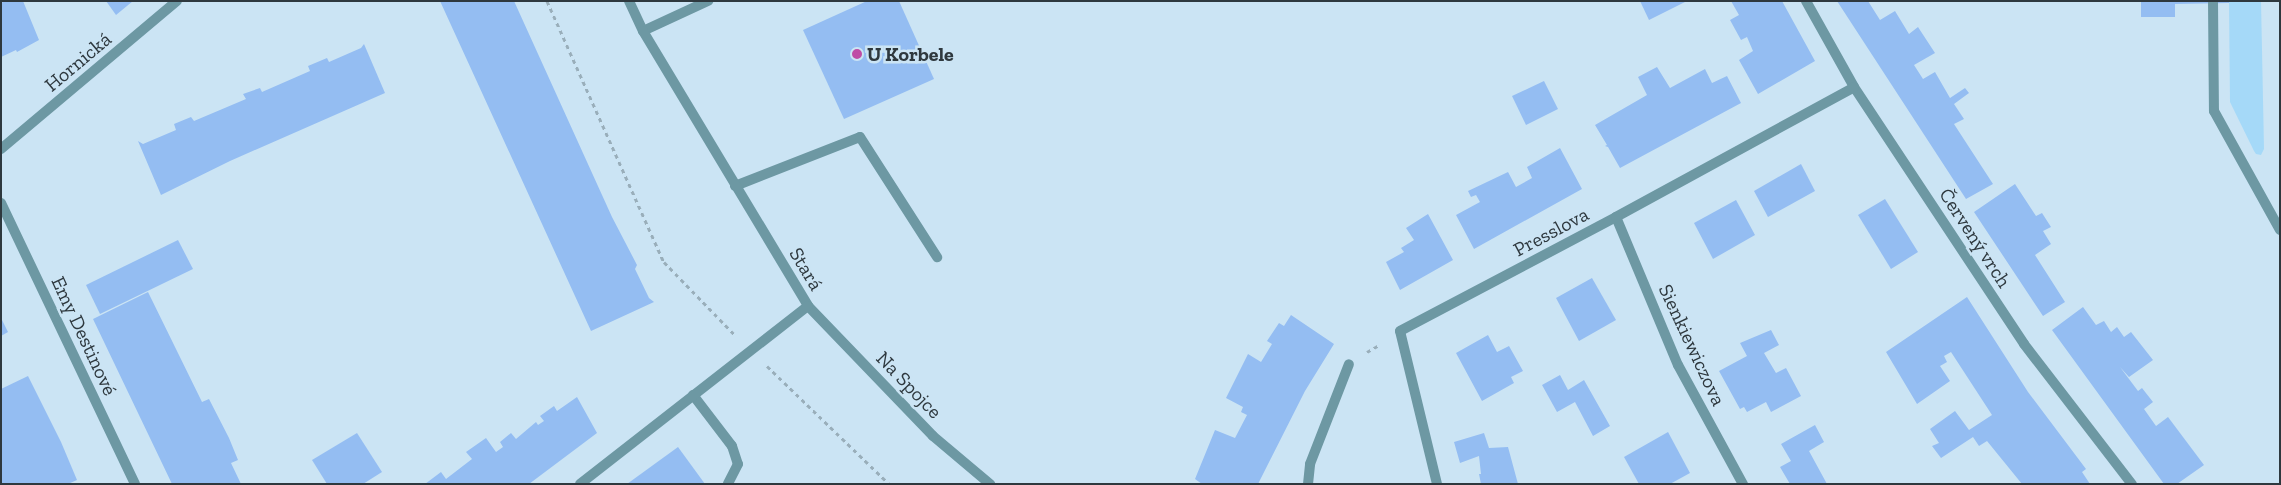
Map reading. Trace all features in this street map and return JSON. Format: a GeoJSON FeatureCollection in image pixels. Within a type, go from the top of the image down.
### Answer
{"type":"FeatureCollection","features":[{"type":"Feature","properties":{"kind":"street","name":"Hornická"},"geometry":{"type":"LineString","coordinates":[[1,150],[177,1]]}},
{"type":"Feature","properties":{"kind":"street","name":"Stará"},"geometry":{"type":"LineString","coordinates":[[580,484],[808,306],[643,31],[629,1]]}},
{"type":"Feature","properties":{"kind":"street"},"geometry":{"type":"LineString","coordinates":[[643,31],[708,1]]}},
{"type":"Feature","properties":{"kind":"street","name":"Červený vrch"},"geometry":{"type":"LineString","coordinates":[[1806,1],[1854,87],[2024,344],[2132,484]]}},
{"type":"Feature","properties":{"kind":"street"},"geometry":{"type":"LineString","coordinates":[[2213,1],[2214,111],[2280,230]]}},
{"type":"Feature","properties":{"kind":"street","name":"Presslova"},"geometry":{"type":"LineString","coordinates":[[1400,331],[1616,217],[1854,87]]}},
{"type":"Feature","properties":{"kind":"street"},"geometry":{"type":"LineString","coordinates":[[736,186],[860,136],[937,257]]}},
{"type":"Feature","properties":{"kind":"street","name":"Emy Destinové"},"geometry":{"type":"LineString","coordinates":[[1,204],[135,484]]}},
{"type":"Feature","properties":{"kind":"street","name":"Sienkiewiczova"},"geometry":{"type":"LineString","coordinates":[[1616,217],[1678,365],[1743,484]]}},
{"type":"Feature","properties":{"kind":"street","name":"Na Spojce"},"geometry":{"type":"LineString","coordinates":[[808,306],[933,436],[990,484]]}},
{"type":"Feature","properties":{"kind":"street"},"geometry":{"type":"LineString","coordinates":[[1400,331],[1437,484]]}},
{"type":"Feature","properties":{"kind":"street"},"geometry":{"type":"LineString","coordinates":[[1308,484],[1310,464],[1349,364]]}},
{"type":"Feature","properties":{"kind":"street"},"geometry":{"type":"LineString","coordinates":[[694,395],[732,446],[738,464],[728,484]]}},
{"type":"Feature","properties":{"kind":"path"},"geometry":{"type":"LineString","coordinates":[[547,1],[664,262],[751,351],[889,484]]}},
{"type":"Feature","properties":{"kind":"path"},"geometry":{"type":"LineString","coordinates":[[1349,364],[1400,331]]}},
{"type":"Feature","properties":{"kind":"shaded area"},"geometry":{"type":"Polygon","coordinates":[[[2229,1],[2261,1],[2264,149],[2261,155],[2256,154],[2254,151],[2230,102],[2229,1]]]}},
{"type":"Feature","properties":{"kind":"building"},"geometry":{"type":"Polygon","coordinates":[[[5,1],[23,1],[39,40],[17,52],[16,50],[1,57],[1,3],[5,1]]]}},
{"type":"Feature","properties":{"kind":"building"},"geometry":{"type":"Polygon","coordinates":[[[106,1],[133,1],[116,15],[106,1]]]}},
{"type":"Feature","properties":{"kind":"building"},"geometry":{"type":"Polygon","coordinates":[[[440,1],[514,1],[612,217],[637,265],[635,269],[649,298],[654,302],[591,331],[440,1]]]}},
{"type":"Feature","properties":{"kind":"building"},"geometry":{"type":"Polygon","coordinates":[[[867,1],[899,1],[934,79],[844,119],[803,30],[867,1]]]}},
{"type":"Feature","properties":{"kind":"building"},"geometry":{"type":"Polygon","coordinates":[[[1640,1],[1687,1],[1649,20],[1640,1]]]}},
{"type":"Feature","properties":{"kind":"building"},"geometry":{"type":"Polygon","coordinates":[[[1731,1],[1782,1],[1815,61],[1758,94],[1739,60],[1753,51],[1747,37],[1741,40],[1730,20],[1739,15],[1731,1]]]}},
{"type":"Feature","properties":{"kind":"building"},"geometry":{"type":"Polygon","coordinates":[[[1837,1],[1868,1],[1880,20],[1895,11],[1909,34],[1918,27],[1935,53],[1914,65],[1923,79],[1935,72],[1950,98],[1965,88],[1969,93],[1954,104],[1964,119],[1954,124],[1993,184],[1966,199],[1837,1]]]}},
{"type":"Feature","properties":{"kind":"building"},"geometry":{"type":"Polygon","coordinates":[[[2141,1],[2229,1],[2229,3],[2175,4],[2175,17],[2141,17],[2141,1]]]}},
{"type":"Feature","properties":{"kind":"building"},"geometry":{"type":"Polygon","coordinates":[[[364,44],[385,93],[230,161],[161,195],[138,141],[143,144],[176,130],[174,124],[191,117],[194,121],[246,99],[243,94],[260,88],[262,92],[310,71],[308,66],[327,58],[329,62],[361,48],[364,44]]]}},
{"type":"Feature","properties":{"kind":"building"},"geometry":{"type":"Polygon","coordinates":[[[1657,67],[1670,88],[1705,69],[1712,83],[1727,76],[1741,103],[1620,168],[1608,147],[1605,146],[1607,145],[1595,125],[1647,95],[1638,77],[1657,67]]]}},
{"type":"Feature","properties":{"kind":"building"},"geometry":{"type":"Polygon","coordinates":[[[1544,81],[1558,109],[1526,125],[1512,96],[1544,81]]]}},
{"type":"Feature","properties":{"kind":"building"},"geometry":{"type":"Polygon","coordinates":[[[1560,148],[1582,189],[1474,249],[1456,215],[1480,202],[1476,195],[1471,197],[1468,191],[1508,172],[1516,187],[1532,178],[1527,167],[1560,148]]]}},
{"type":"Feature","properties":{"kind":"building"},"geometry":{"type":"Polygon","coordinates":[[[1801,164],[1815,191],[1768,217],[1754,191],[1801,164]]]}},
{"type":"Feature","properties":{"kind":"building"},"geometry":{"type":"Polygon","coordinates":[[[2015,184],[2036,216],[2042,213],[2051,227],[2043,231],[2051,244],[2035,255],[2065,302],[2043,316],[1974,212],[2015,184]]]}},
{"type":"Feature","properties":{"kind":"building"},"geometry":{"type":"Polygon","coordinates":[[[1885,199],[1918,252],[1891,269],[1858,215],[1885,199]]]}},
{"type":"Feature","properties":{"kind":"building"},"geometry":{"type":"Polygon","coordinates":[[[1736,200],[1755,235],[1713,259],[1694,223],[1736,200]]]}},
{"type":"Feature","properties":{"kind":"building"},"geometry":{"type":"Polygon","coordinates":[[[1428,214],[1453,260],[1400,290],[1386,262],[1404,252],[1401,248],[1414,240],[1406,228],[1428,214]]]}},
{"type":"Feature","properties":{"kind":"building"},"geometry":{"type":"Polygon","coordinates":[[[178,240],[193,269],[100,314],[86,285],[178,240]]]}},
{"type":"Feature","properties":{"kind":"building"},"geometry":{"type":"Polygon","coordinates":[[[1592,278],[1616,320],[1579,341],[1556,298],[1592,278]]]}},
{"type":"Feature","properties":{"kind":"building"},"geometry":{"type":"Polygon","coordinates":[[[148,292],[202,402],[209,399],[229,438],[238,460],[231,463],[241,484],[172,484],[93,319],[148,292]]]}},
{"type":"Feature","properties":{"kind":"building"},"geometry":{"type":"Polygon","coordinates":[[[1967,297],[2028,392],[2086,469],[2082,472],[2090,484],[2022,484],[1987,441],[1979,446],[1973,437],[1941,458],[1932,446],[1939,443],[1930,429],[1955,411],[1969,430],[1992,415],[1951,352],[1944,356],[1947,362],[1940,366],[1950,381],[1917,404],[1886,352],[1967,297]]]}},
{"type":"Feature","properties":{"kind":"building"},"geometry":{"type":"Polygon","coordinates":[[[2083,307],[2096,325],[2104,321],[2111,332],[2117,327],[2124,337],[2131,332],[2153,360],[2129,377],[2120,367],[2138,391],[2142,388],[2153,402],[2144,409],[2156,426],[2168,417],[2204,465],[2177,484],[2164,484],[2052,330],[2083,307]]]}},
{"type":"Feature","properties":{"kind":"building"},"geometry":{"type":"Polygon","coordinates":[[[1291,315],[1334,344],[1305,391],[1258,484],[1202,484],[1195,479],[1215,430],[1235,438],[1247,415],[1241,412],[1243,407],[1226,398],[1248,354],[1261,362],[1272,344],[1267,341],[1279,323],[1284,326],[1291,315]]]}},
{"type":"Feature","properties":{"kind":"building"},"geometry":{"type":"Polygon","coordinates":[[[1,318],[8,332],[1,336],[1,318]]]}},
{"type":"Feature","properties":{"kind":"building"},"geometry":{"type":"Polygon","coordinates":[[[1771,330],[1779,345],[1764,353],[1776,373],[1786,368],[1801,396],[1771,412],[1766,402],[1747,412],[1744,407],[1740,409],[1719,371],[1747,356],[1740,343],[1771,330]]]}},
{"type":"Feature","properties":{"kind":"building"},"geometry":{"type":"Polygon","coordinates":[[[1488,335],[1497,352],[1509,346],[1523,371],[1511,377],[1514,383],[1482,401],[1456,353],[1488,335]]]}},
{"type":"Feature","properties":{"kind":"building"},"geometry":{"type":"Polygon","coordinates":[[[1560,375],[1568,390],[1584,380],[1610,426],[1593,436],[1575,402],[1557,412],[1542,385],[1560,375]]]}},
{"type":"Feature","properties":{"kind":"building"},"geometry":{"type":"Polygon","coordinates":[[[28,376],[61,442],[77,480],[68,484],[1,484],[1,389],[28,376]]]}},
{"type":"Feature","properties":{"kind":"building"},"geometry":{"type":"Polygon","coordinates":[[[577,397],[597,433],[529,484],[425,484],[441,472],[446,479],[472,459],[466,452],[486,438],[496,452],[503,447],[500,442],[511,433],[516,439],[536,422],[538,425],[544,421],[540,416],[554,406],[557,411],[577,397]]]}},
{"type":"Feature","properties":{"kind":"building"},"geometry":{"type":"Polygon","coordinates":[[[1815,425],[1824,442],[1809,451],[1827,484],[1790,484],[1780,467],[1791,461],[1781,444],[1815,425]]]}},
{"type":"Feature","properties":{"kind":"building"},"geometry":{"type":"Polygon","coordinates":[[[1668,432],[1690,473],[1670,484],[1639,484],[1624,457],[1668,432]]]}},
{"type":"Feature","properties":{"kind":"building"},"geometry":{"type":"Polygon","coordinates":[[[357,433],[382,472],[363,484],[327,484],[312,460],[357,433]]]}},
{"type":"Feature","properties":{"kind":"building"},"geometry":{"type":"Polygon","coordinates":[[[1484,433],[1489,448],[1508,447],[1518,484],[1481,484],[1479,456],[1460,463],[1454,442],[1484,433]]]}},
{"type":"Feature","properties":{"kind":"building"},"geometry":{"type":"Polygon","coordinates":[[[678,447],[705,484],[627,484],[678,447]]]}},
{"type":"Feature","properties":{"kind":"place","name":"U Korbele"},"geometry":{"type":"Point","coordinates":[857,54]}}]}
